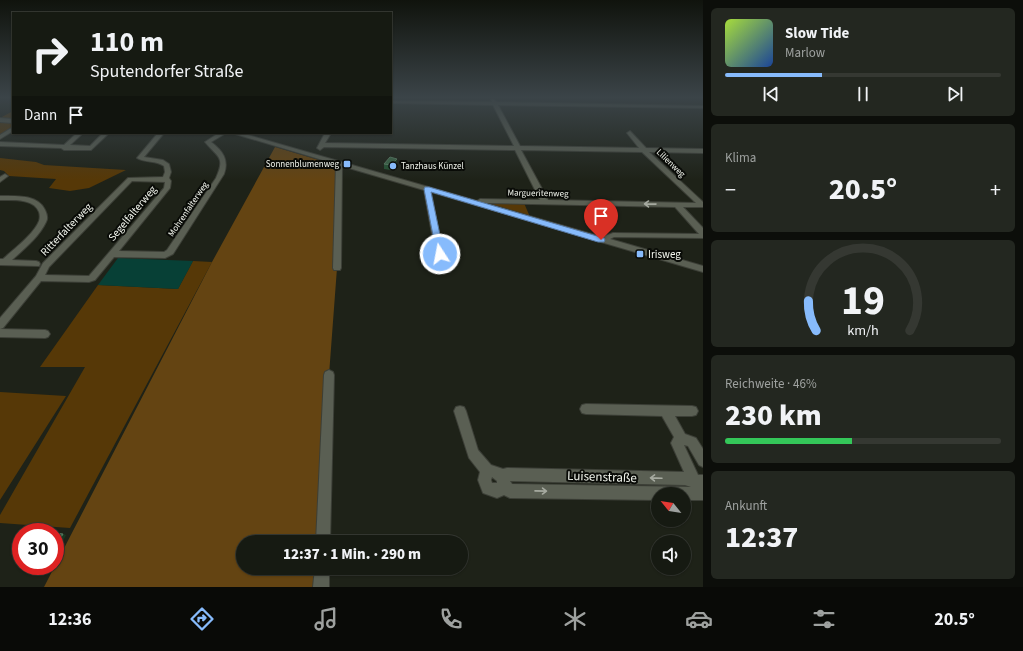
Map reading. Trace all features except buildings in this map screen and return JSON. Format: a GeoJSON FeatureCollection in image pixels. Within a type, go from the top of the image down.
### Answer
{"type":"FeatureCollection","features":[{"type":"Feature","properties":{"kind":"street"},"geometry":{"type":"LineString","coordinates":[[506,124],[545,202]]}},
{"type":"Feature","properties":{"kind":"street"},"geometry":{"type":"LineString","coordinates":[[0,137],[12,130]]}},
{"type":"Feature","properties":{"kind":"street","name":"Lilienweg"},"geometry":{"type":"LineString","coordinates":[[630,133],[644,150],[703,205]]}},
{"type":"Feature","properties":{"kind":"street"},"geometry":{"type":"LineString","coordinates":[[64,148],[79,134]]}},
{"type":"Feature","properties":{"kind":"street"},"geometry":{"type":"LineString","coordinates":[[0,144],[91,148],[105,134]]}},
{"type":"Feature","properties":{"kind":"street","name":"Segelfalterweg"},"geometry":{"type":"LineString","coordinates":[[39,278],[86,280],[92,278],[167,188],[168,181],[165,179],[168,172],[167,165],[161,161],[140,158],[160,134]]}},
{"type":"Feature","properties":{"kind":"street","name":"Mohrenfalterweg"},"geometry":{"type":"LineString","coordinates":[[112,254],[165,254],[170,252],[219,178],[223,169],[223,159],[217,150],[208,142],[221,134]]}},
{"type":"Feature","properties":{"kind":"street"},"geometry":{"type":"LineString","coordinates":[[238,134],[703,269]]}},
{"type":"Feature","properties":{"kind":"street"},"geometry":{"type":"LineString","coordinates":[[315,156],[323,145],[328,134]]}},
{"type":"Feature","properties":{"kind":"street"},"geometry":{"type":"LineString","coordinates":[[323,145],[703,151]]}},
{"type":"Feature","properties":{"kind":"street"},"geometry":{"type":"LineString","coordinates":[[337,268],[339,164]]}},
{"type":"Feature","properties":{"kind":"street","name":"Ritterfalterweg"},"geometry":{"type":"LineString","coordinates":[[0,325],[39,278],[46,265],[130,179],[165,179]]}},
{"type":"Feature","properties":{"kind":"street"},"geometry":{"type":"LineString","coordinates":[[427,189],[440,254]]}},
{"type":"Feature","properties":{"kind":"street"},"geometry":{"type":"LineString","coordinates":[[0,198],[21,199],[34,202],[39,206],[44,215],[43,221],[37,229],[2,262]]}},
{"type":"Feature","properties":{"kind":"street","name":"Margueritenweg"},"geometry":{"type":"LineString","coordinates":[[469,201],[703,205]]}},
{"type":"Feature","properties":{"kind":"street"},"geometry":{"type":"LineString","coordinates":[[677,205],[703,234]]}},
{"type":"Feature","properties":{"kind":"street"},"geometry":{"type":"LineString","coordinates":[[601,240],[613,235],[703,234]]}},
{"type":"Feature","properties":{"kind":"street"},"geometry":{"type":"LineString","coordinates":[[2,262],[36,264]]}},
{"type":"Feature","properties":{"kind":"street"},"geometry":{"type":"LineString","coordinates":[[0,333],[45,334]]}},
{"type":"Feature","properties":{"kind":"street"},"geometry":{"type":"LineString","coordinates":[[323,535],[329,376]]}},
{"type":"Feature","properties":{"kind":"street"},"geometry":{"type":"LineString","coordinates":[[586,409],[692,411]]}},
{"type":"Feature","properties":{"kind":"street"},"geometry":{"type":"LineString","coordinates":[[665,410],[681,438],[692,442],[703,461]]}},
{"type":"Feature","properties":{"kind":"street","name":"Luisenstraße"},"geometry":{"type":"LineString","coordinates":[[460,411],[473,454],[488,472],[492,471],[498,473],[510,491],[700,489]]}},
{"type":"Feature","properties":{"kind":"street"},"geometry":{"type":"LineString","coordinates":[[681,438],[677,443],[700,489]]}},
{"type":"Feature","properties":{"kind":"street"},"geometry":{"type":"LineString","coordinates":[[321,587],[322,575]]}},
{"type":"Feature","properties":{"kind":"shaded area"},"geometry":{"type":"Polygon","coordinates":[[[0,124],[12,124],[12,130],[0,137],[0,124]]]}},
{"type":"Feature","properties":{"kind":"shaded area"},"geometry":{"type":"Polygon","coordinates":[[[275,147],[339,166],[337,268],[329,375],[323,535],[236,535],[236,575],[322,575],[321,587],[44,587],[50,575],[64,575],[64,548],[212,262],[275,147]]]}},
{"type":"Feature","properties":{"kind":"shaded area"},"geometry":{"type":"Polygon","coordinates":[[[0,158],[36,162],[44,165],[126,170],[89,188],[70,191],[49,188],[56,179],[9,176],[4,171],[0,170],[0,158]]]}},
{"type":"Feature","properties":{"kind":"shaded area"},"geometry":{"type":"Polygon","coordinates":[[[485,203],[524,203],[530,217],[485,203]]]}},
{"type":"Feature","properties":{"kind":"shaded area"},"geometry":{"type":"Polygon","coordinates":[[[193,261],[212,262],[70,528],[64,528],[64,523],[0,523],[0,515],[85,367],[40,367],[98,285],[178,289],[193,261]]]}},
{"type":"Feature","properties":{"kind":"shaded area"},"geometry":{"type":"Polygon","coordinates":[[[0,392],[66,396],[0,500],[0,392]]]}},
{"type":"Feature","properties":{"kind":"water"},"geometry":{"type":"Polygon","coordinates":[[[118,258],[193,261],[178,289],[98,285],[118,258]]]}},
{"type":"Feature","properties":{"kind":"place","name":"Sonnenblumenweg"},"geometry":{"type":"Point","coordinates":[347,164]}},
{"type":"Feature","properties":{"kind":"place","name":"Tanzhaus Künzel"},"geometry":{"type":"Point","coordinates":[393,166]}},
{"type":"Feature","properties":{"kind":"place","name":"Irisweg"},"geometry":{"type":"Point","coordinates":[640,254]}},
{"type":"Feature","properties":{"kind":"route"},"geometry":{"type":"LineString","coordinates":[[440,254],[427,189],[601,240]]}}]}
